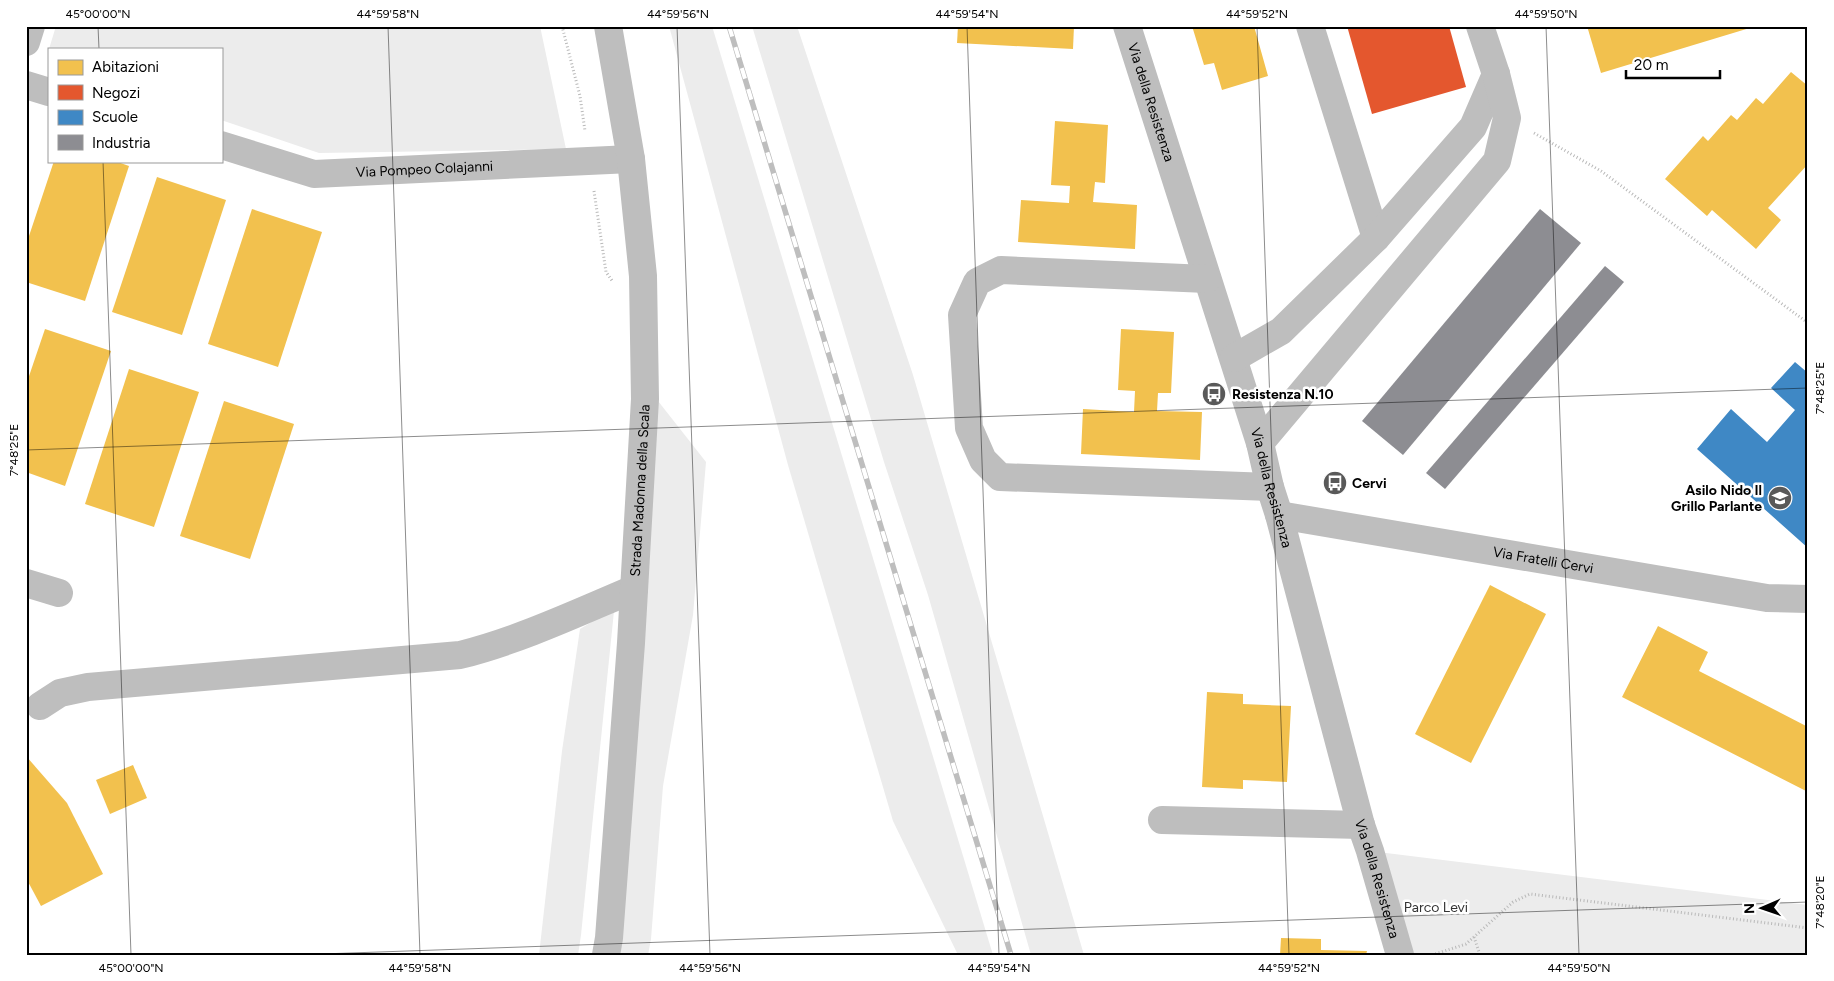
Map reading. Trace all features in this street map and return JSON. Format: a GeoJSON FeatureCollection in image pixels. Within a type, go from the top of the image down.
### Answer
{"type":"FeatureCollection","features":[{"type":"Feature","properties":{"kind":"street"},"geometry":{"type":"LineString","coordinates":[[26,42],[31,26]]}},
{"type":"Feature","properties":{"kind":"street","name":"Strada Madonna della Scala"},"geometry":{"type":"LineString","coordinates":[[606,955],[609,938],[634,589],[644,399],[643,276],[632,159],[608,26]]}},
{"type":"Feature","properties":{"kind":"street","name":"Via della Resistenza"},"geometry":{"type":"LineString","coordinates":[[1127,26],[1260,443],[1270,487],[1361,825],[1400,955]]}},
{"type":"Feature","properties":{"kind":"street"},"geometry":{"type":"LineString","coordinates":[[1310,26],[1376,238]]}},
{"type":"Feature","properties":{"kind":"street"},"geometry":{"type":"LineString","coordinates":[[1260,443],[1497,161],[1507,118],[1496,74],[1480,26]]}},
{"type":"Feature","properties":{"kind":"street"},"geometry":{"type":"LineString","coordinates":[[1234,358],[1281,330],[1376,238],[1473,127],[1496,74]]}},
{"type":"Feature","properties":{"kind":"street"},"geometry":{"type":"LineString","coordinates":[[26,85],[48,92]]}},
{"type":"Feature","properties":{"kind":"street","name":"Via Pompeo Colajanni"},"geometry":{"type":"LineString","coordinates":[[222,145],[314,174],[632,159]]}},
{"type":"Feature","properties":{"kind":"street"},"geometry":{"type":"LineString","coordinates":[[1207,279],[1001,270],[977,282],[962,315],[969,428],[983,460],[1000,477],[1270,487]]}},
{"type":"Feature","properties":{"kind":"street","name":"Via Fratelli Cervi"},"geometry":{"type":"LineString","coordinates":[[1279,515],[1767,598],[1808,599]]}},
{"type":"Feature","properties":{"kind":"street"},"geometry":{"type":"LineString","coordinates":[[26,583],[59,593]]}},
{"type":"Feature","properties":{"kind":"street"},"geometry":{"type":"LineString","coordinates":[[40,706],[60,694],[88,686],[460,655],[519,638],[634,589]]}},
{"type":"Feature","properties":{"kind":"street"},"geometry":{"type":"LineString","coordinates":[[1162,820],[1361,825]]}},
{"type":"Feature","properties":{"kind":"path"},"geometry":{"type":"LineString","coordinates":[[1507,118],[1601,171],[1808,323]]}},
{"type":"Feature","properties":{"kind":"path"},"geometry":{"type":"LineString","coordinates":[[1432,955],[1466,944],[1513,902],[1530,894],[1808,928]]}},
{"type":"Feature","properties":{"kind":"path"},"geometry":{"type":"LineString","coordinates":[[1474,937],[1480,955]]}},
{"type":"Feature","properties":{"kind":"green space"},"geometry":{"type":"Polygon","coordinates":[[[56,26],[540,26],[566,149],[319,153],[222,120],[222,48],[49,48],[56,26]]]}},
{"type":"Feature","properties":{"kind":"green space"},"geometry":{"type":"Polygon","coordinates":[[[669,26],[712,26],[993,955],[958,955],[893,821],[788,465],[669,26]]]}},
{"type":"Feature","properties":{"kind":"green space"},"geometry":{"type":"Polygon","coordinates":[[[752,26],[797,26],[913,375],[1084,955],[1031,955],[928,595],[884,462],[752,26]]]}},
{"type":"Feature","properties":{"kind":"green space"},"geometry":{"type":"Polygon","coordinates":[[[658,401],[706,462],[693,615],[663,786],[651,939],[648,955],[613,955],[658,401]]]}},
{"type":"Feature","properties":{"kind":"green space"},"geometry":{"type":"Polygon","coordinates":[[[614,611],[578,955],[539,955],[562,751],[580,629],[614,611]]]}},
{"type":"Feature","properties":{"kind":"green space","name":"Parco Levi"},"geometry":{"type":"Polygon","coordinates":[[[1370,851],[1808,905],[1808,955],[1400,955],[1370,851]]]}},
{"type":"Feature","properties":{"kind":"building: Abitazioni"},"geometry":{"type":"Polygon","coordinates":[[[958,26],[1074,26],[1073,49],[957,43],[958,26]]]}},
{"type":"Feature","properties":{"kind":"building: Abitazioni"},"geometry":{"type":"Polygon","coordinates":[[[1192,26],[1254,26],[1268,76],[1222,90],[1214,63],[1204,65],[1192,26]]]}},
{"type":"Feature","properties":{"kind":"building: Abitazioni"},"geometry":{"type":"Polygon","coordinates":[[[1587,26],[1753,26],[1753,27],[1601,73],[1587,26]]]}},
{"type":"Feature","properties":{"kind":"building: Abitazioni"},"geometry":{"type":"Polygon","coordinates":[[[1791,72],[1808,86],[1808,164],[1768,208],[1781,220],[1756,249],[1712,210],[1707,216],[1665,179],[1703,136],[1708,141],[1731,115],[1737,120],[1756,98],[1763,104],[1791,72]]]}},
{"type":"Feature","properties":{"kind":"building: Abitazioni"},"geometry":{"type":"Polygon","coordinates":[[[1055,121],[1108,125],[1105,183],[1095,182],[1093,202],[1137,205],[1135,249],[1018,242],[1021,200],[1069,203],[1070,186],[1051,185],[1055,121]]]}},
{"type":"Feature","properties":{"kind":"building: Abitazioni"},"geometry":{"type":"Polygon","coordinates":[[[54,162],[118,162],[129,166],[85,301],[26,282],[26,245],[54,162]]]}},
{"type":"Feature","properties":{"kind":"building: Abitazioni"},"geometry":{"type":"Polygon","coordinates":[[[157,177],[226,200],[182,335],[112,312],[157,177]]]}},
{"type":"Feature","properties":{"kind":"building: Abitazioni"},"geometry":{"type":"Polygon","coordinates":[[[252,209],[322,232],[278,367],[208,344],[252,209]]]}},
{"type":"Feature","properties":{"kind":"building: Abitazioni"},"geometry":{"type":"Polygon","coordinates":[[[45,329],[111,351],[65,486],[26,472],[26,385],[45,329]]]}},
{"type":"Feature","properties":{"kind":"building: Abitazioni"},"geometry":{"type":"Polygon","coordinates":[[[1121,329],[1174,332],[1171,393],[1158,393],[1157,411],[1202,412],[1200,460],[1081,454],[1083,409],[1134,412],[1135,391],[1118,390],[1121,329]]]}},
{"type":"Feature","properties":{"kind":"building: Abitazioni"},"geometry":{"type":"Polygon","coordinates":[[[129,369],[199,392],[154,527],[85,504],[129,369]]]}},
{"type":"Feature","properties":{"kind":"building: Abitazioni"},"geometry":{"type":"Polygon","coordinates":[[[224,401],[294,424],[250,559],[180,536],[224,401]]]}},
{"type":"Feature","properties":{"kind":"building: Abitazioni"},"geometry":{"type":"Polygon","coordinates":[[[1490,585],[1546,614],[1471,763],[1415,734],[1490,585]]]}},
{"type":"Feature","properties":{"kind":"building: Abitazioni"},"geometry":{"type":"Polygon","coordinates":[[[1658,626],[1708,652],[1699,671],[1808,727],[1808,792],[1622,697],[1658,626]]]}},
{"type":"Feature","properties":{"kind":"building: Abitazioni"},"geometry":{"type":"Polygon","coordinates":[[[1207,692],[1243,694],[1243,704],[1291,706],[1287,782],[1243,780],[1243,789],[1202,787],[1207,692]]]}},
{"type":"Feature","properties":{"kind":"building: Abitazioni"},"geometry":{"type":"Polygon","coordinates":[[[26,756],[67,803],[103,874],[41,906],[26,878],[26,756]]]}},
{"type":"Feature","properties":{"kind":"building: Abitazioni"},"geometry":{"type":"Polygon","coordinates":[[[133,765],[147,798],[110,814],[96,780],[133,765]]]}},
{"type":"Feature","properties":{"kind":"building: Abitazioni"},"geometry":{"type":"Polygon","coordinates":[[[1281,938],[1321,939],[1321,950],[1367,951],[1366,955],[1280,955],[1281,938]]]}},
{"type":"Feature","properties":{"kind":"building: Negozi"},"geometry":{"type":"Polygon","coordinates":[[[1347,26],[1449,26],[1466,87],[1372,114],[1347,26]]]}},
{"type":"Feature","properties":{"kind":"building: Scuole","name":"Asilo Nido Il Grillo Parlante"},"geometry":{"type":"Polygon","coordinates":[[[1795,362],[1808,373],[1808,548],[1697,449],[1731,409],[1767,442],[1795,410],[1771,388],[1795,362]]]}},
{"type":"Feature","properties":{"kind":"building: Industria"},"geometry":{"type":"Polygon","coordinates":[[[1540,209],[1581,243],[1403,455],[1362,421],[1540,209]]]}},
{"type":"Feature","properties":{"kind":"building: Industria"},"geometry":{"type":"Polygon","coordinates":[[[1605,266],[1624,282],[1445,489],[1426,473],[1605,266]]]}},
{"type":"Feature","properties":{"kind":"railway"},"geometry":{"type":"LineString","coordinates":[[729,26],[1011,955]]}},
{"type":"Feature","properties":{"kind":"place","name":"Resistenza N.10"},"geometry":{"type":"Point","coordinates":[1214,394]}},
{"type":"Feature","properties":{"kind":"place","name":"Cervi"},"geometry":{"type":"Point","coordinates":[1335,483]}},
{"type":"Feature","properties":{"kind":"place","name":"Asilo Nido Il Grillo Parlante"},"geometry":{"type":"Point","coordinates":[1780,498]}}]}
